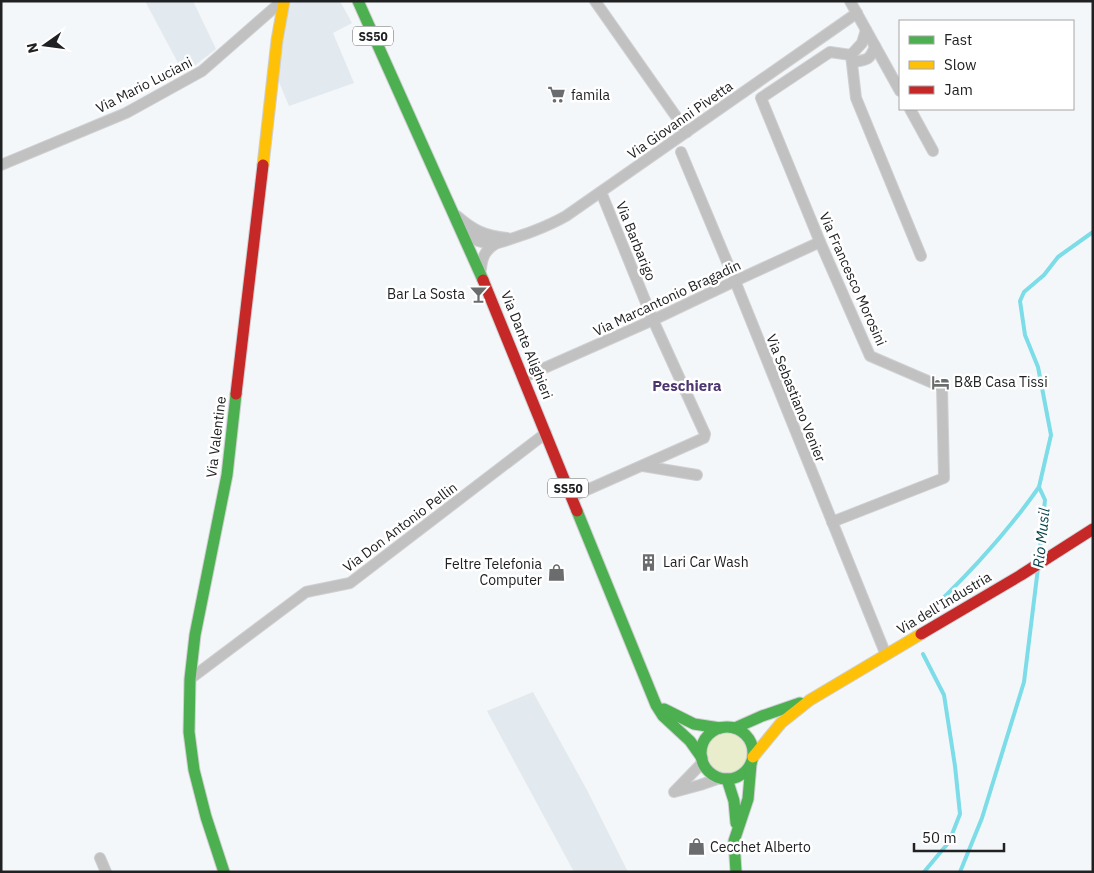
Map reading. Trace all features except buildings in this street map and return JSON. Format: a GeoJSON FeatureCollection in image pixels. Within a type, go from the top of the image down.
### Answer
{"type":"FeatureCollection","features":[{"type":"Feature","properties":{"kind":"street","name":"Via Mario Luciani"},"geometry":{"type":"LineString","coordinates":[[1,165],[126,113],[202,71],[283,1]]}},
{"type":"Feature","properties":{"kind":"street","name":"Via Valentine"},"geometry":{"type":"LineString","coordinates":[[224,872],[206,818],[194,770],[189,732],[190,679],[195,634],[227,475],[283,1]]}},
{"type":"Feature","properties":{"kind":"street","name":"Via Dante Alighieri"},"geometry":{"type":"LineString","coordinates":[[358,1],[480,271],[656,705],[663,716],[690,741],[702,760]]}},
{"type":"Feature","properties":{"kind":"street"},"geometry":{"type":"LineString","coordinates":[[596,1],[687,132]]}},
{"type":"Feature","properties":{"kind":"street"},"geometry":{"type":"LineString","coordinates":[[850,1],[899,89]]}},
{"type":"Feature","properties":{"kind":"street","name":"Via Giovanni Pivetta"},"geometry":{"type":"LineString","coordinates":[[495,244],[528,234],[553,223],[687,132],[856,13]]}},
{"type":"Feature","properties":{"kind":"street"},"geometry":{"type":"LineString","coordinates":[[866,30],[862,43],[851,58],[856,98],[921,256]]}},
{"type":"Feature","properties":{"kind":"street"},"geometry":{"type":"LineString","coordinates":[[851,58],[865,60],[872,55],[875,46]]}},
{"type":"Feature","properties":{"kind":"street","name":"Via Francesco Morosini"},"geometry":{"type":"LineString","coordinates":[[832,522],[944,478],[942,387],[870,356],[820,242],[762,98],[830,52],[851,58]]}},
{"type":"Feature","properties":{"kind":"street"},"geometry":{"type":"LineString","coordinates":[[911,110],[934,151]]}},
{"type":"Feature","properties":{"kind":"street","name":"Via Sebastiano Venier"},"geometry":{"type":"LineString","coordinates":[[680,152],[886,655]]}},
{"type":"Feature","properties":{"kind":"street","name":"Via Barbarigo"},"geometry":{"type":"LineString","coordinates":[[600,192],[653,320],[705,434],[704,438],[642,466]]}},
{"type":"Feature","properties":{"kind":"street","name":"Via Giovanni Pivetta"},"geometry":{"type":"LineString","coordinates":[[454,212],[472,228],[484,234],[513,238]]}},
{"type":"Feature","properties":{"kind":"street"},"geometry":{"type":"LineString","coordinates":[[460,227],[472,239],[495,244]]}},
{"type":"Feature","properties":{"kind":"street","name":"Via Marcantonio Bragadin"},"geometry":{"type":"LineString","coordinates":[[524,378],[820,242]]}},
{"type":"Feature","properties":{"kind":"street"},"geometry":{"type":"LineString","coordinates":[[480,271],[484,255],[495,244]]}},
{"type":"Feature","properties":{"kind":"street","name":"Via Don Antonio Pellin"},"geometry":{"type":"LineString","coordinates":[[190,679],[306,592],[350,583],[546,433]]}},
{"type":"Feature","properties":{"kind":"street"},"geometry":{"type":"LineString","coordinates":[[572,497],[642,466],[698,475]]}},
{"type":"Feature","properties":{"kind":"street","name":"Via dell'Industria"},"geometry":{"type":"LineString","coordinates":[[752,761],[781,723],[810,700],[1045,561],[1093,529]]}},
{"type":"Feature","properties":{"kind":"street","name":"Via dell'Industria"},"geometry":{"type":"LineString","coordinates":[[735,728],[762,716],[810,700]]}},
{"type":"Feature","properties":{"kind":"street"},"geometry":{"type":"LineString","coordinates":[[656,705],[694,724],[720,728]]}},
{"type":"Feature","properties":{"kind":"street"},"geometry":{"type":"LineString","coordinates":[[735,728],[728,727],[714,730],[705,739],[702,745],[702,760],[674,792],[741,776],[747,771],[752,761]]}},
{"type":"Feature","properties":{"kind":"street","name":"SS50"},"geometry":{"type":"LineString","coordinates":[[735,728],[748,736],[754,750],[748,799],[734,841],[736,872]]}},
{"type":"Feature","properties":{"kind":"street","name":"SS50"},"geometry":{"type":"LineString","coordinates":[[702,760],[708,771],[723,779],[733,792],[737,831]]}},
{"type":"Feature","properties":{"kind":"street"},"geometry":{"type":"LineString","coordinates":[[100,858],[106,872]]}},
{"type":"Feature","properties":{"kind":"shaded area"},"geometry":{"type":"Polygon","coordinates":[[[145,1],[193,1],[216,49],[184,74],[145,1]]]}},
{"type":"Feature","properties":{"kind":"shaded area"},"geometry":{"type":"Polygon","coordinates":[[[288,1],[340,1],[352,23],[333,33],[354,83],[289,106],[274,70],[288,1]]]}},
{"type":"Feature","properties":{"kind":"shaded area"},"geometry":{"type":"Polygon","coordinates":[[[533,692],[587,790],[628,872],[574,872],[487,711],[533,692]]]}},
{"type":"Feature","properties":{"kind":"green space"},"geometry":{"type":"Polygon","coordinates":[[[722,729],[732,729],[744,736],[751,748],[751,758],[744,770],[732,777],[722,777],[714,773],[707,766],[703,758],[703,748],[707,740],[714,733],[722,729]]]}},
{"type":"Feature","properties":{"kind":"waterway","name":"Rio Musil"},"geometry":{"type":"LineString","coordinates":[[1039,559],[1045,500],[1039,487],[1051,435],[1038,367],[1025,335],[1020,301],[1024,292],[1044,275],[1058,257],[1093,232]]}},
{"type":"Feature","properties":{"kind":"waterway"},"geometry":{"type":"LineString","coordinates":[[911,629],[979,561],[1025,507],[1039,487]]}},
{"type":"Feature","properties":{"kind":"waterway","name":"Rio Musil"},"geometry":{"type":"LineString","coordinates":[[960,872],[982,818],[1024,682],[1038,568]]}},
{"type":"Feature","properties":{"kind":"waterway"},"geometry":{"type":"LineString","coordinates":[[923,654],[944,695],[960,814],[949,842],[924,872]]}},
{"type":"Feature","properties":{"kind":"traffic: fast"},"geometry":{"type":"LineString","coordinates":[[358,1],[483,280]]}},
{"type":"Feature","properties":{"kind":"traffic: fast"},"geometry":{"type":"LineString","coordinates":[[224,872],[206,817],[194,770],[189,732],[190,679],[195,635],[227,475],[236,394]]}},
{"type":"Feature","properties":{"kind":"traffic: fast"},"geometry":{"type":"LineString","coordinates":[[577,511],[656,705],[663,716],[690,741],[702,758]]}},
{"type":"Feature","properties":{"kind":"traffic: fast"},"geometry":{"type":"LineString","coordinates":[[735,728],[762,716],[800,703]]}},
{"type":"Feature","properties":{"kind":"traffic: fast"},"geometry":{"type":"LineString","coordinates":[[664,709],[694,724],[720,728]]}},
{"type":"Feature","properties":{"kind":"traffic: fast"},"geometry":{"type":"LineString","coordinates":[[722,727],[732,727],[741,731],[749,739],[753,753],[749,767],[741,775],[732,779],[722,779],[713,775],[705,767],[701,758],[701,748],[705,739],[713,731],[722,727]]}},
{"type":"Feature","properties":{"kind":"traffic: fast"},"geometry":{"type":"LineString","coordinates":[[736,872],[734,841],[748,799],[751,764]]}},
{"type":"Feature","properties":{"kind":"traffic: fast"},"geometry":{"type":"LineString","coordinates":[[727,779],[734,801],[736,823]]}},
{"type":"Feature","properties":{"kind":"traffic: slow"},"geometry":{"type":"LineString","coordinates":[[263,165],[277,40],[284,1]]}},
{"type":"Feature","properties":{"kind":"traffic: slow"},"geometry":{"type":"LineString","coordinates":[[753,757],[781,723],[810,700],[921,634]]}},
{"type":"Feature","properties":{"kind":"traffic: jam"},"geometry":{"type":"LineString","coordinates":[[236,394],[263,165]]}},
{"type":"Feature","properties":{"kind":"traffic: jam"},"geometry":{"type":"LineString","coordinates":[[483,280],[577,511]]}},
{"type":"Feature","properties":{"kind":"traffic: jam"},"geometry":{"type":"LineString","coordinates":[[921,634],[1021,575],[1093,529]]}},
{"type":"Feature","properties":{"kind":"place","name":"famila"},"geometry":{"type":"Point","coordinates":[557,95]}},
{"type":"Feature","properties":{"kind":"place","name":"Bar La Sosta"},"geometry":{"type":"Point","coordinates":[479,294]}},
{"type":"Feature","properties":{"kind":"place","name":"B&B Casa Tissi"},"geometry":{"type":"Point","coordinates":[940,382]}},
{"type":"Feature","properties":{"kind":"place","name":"Lari Car Wash"},"geometry":{"type":"Point","coordinates":[649,562]}},
{"type":"Feature","properties":{"kind":"place","name":"Feltre Telefonia Computer"},"geometry":{"type":"Point","coordinates":[556,572]}},
{"type":"Feature","properties":{"kind":"place","name":"Cecchet Alberto"},"geometry":{"type":"Point","coordinates":[696,847]}},
{"type":"Feature","properties":{"kind":"district","name":"Peschiera"},"geometry":{"type":"Point","coordinates":[687,385]}}]}
